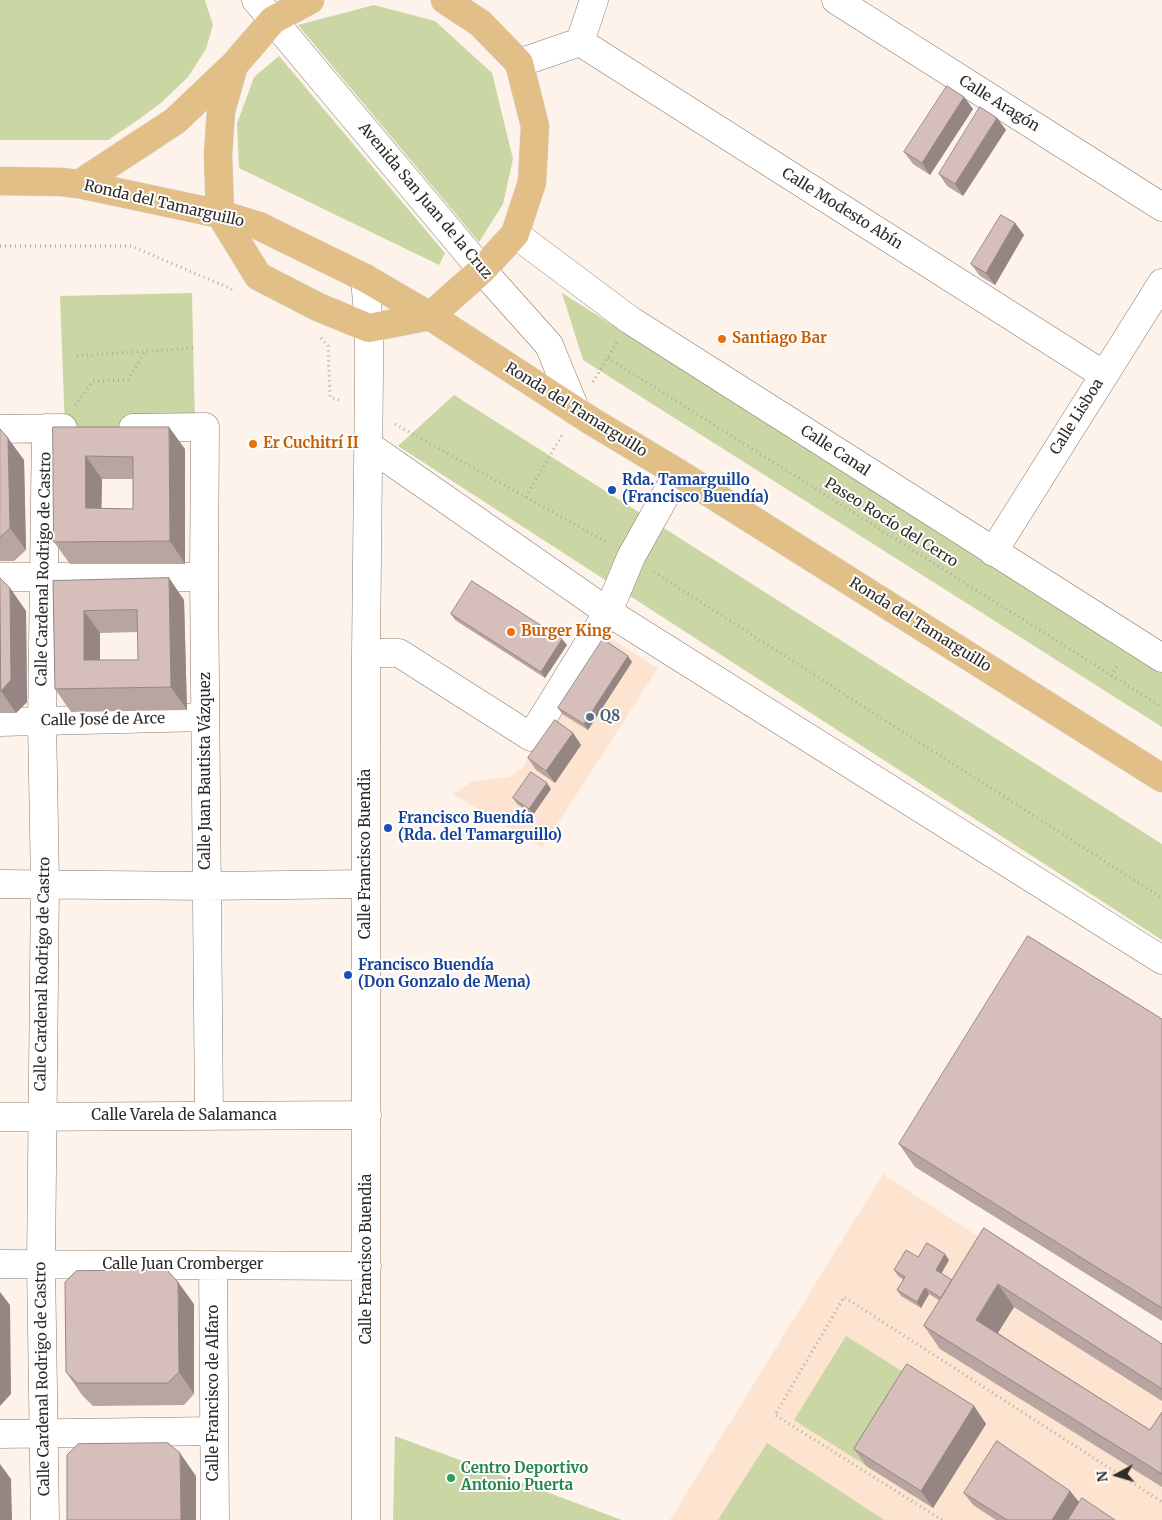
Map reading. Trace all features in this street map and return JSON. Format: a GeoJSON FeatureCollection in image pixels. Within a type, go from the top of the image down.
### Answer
{"type":"FeatureCollection","features":[{"type":"Feature","properties":{"kind":"main road"},"geometry":{"type":"LineString","coordinates":[[310,0],[265,10],[234,65],[221,111],[218,155],[220,214],[258,276],[318,307],[369,328],[430,316],[482,270],[515,234],[532,182],[535,126],[519,63],[480,23],[445,0]]}},
{"type":"Feature","properties":{"kind":"main road"},"geometry":{"type":"LineString","coordinates":[[80,184],[175,121],[234,65]]}},
{"type":"Feature","properties":{"kind":"main road","name":"Ronda del Tamarguillo"},"geometry":{"type":"LineString","coordinates":[[0,181],[80,184],[220,214],[259,226],[364,278],[430,316],[576,411],[678,473],[1162,778]]}},
{"type":"Feature","properties":{"kind":"street"},"geometry":{"type":"LineString","coordinates":[[519,63],[580,42],[594,0]]}},
{"type":"Feature","properties":{"kind":"street","name":"Calle Aragón"},"geometry":{"type":"LineString","coordinates":[[836,0],[1162,207]]}},
{"type":"Feature","properties":{"kind":"street","name":"Avenida San Juan de la Cruz"},"geometry":{"type":"LineString","coordinates":[[265,10],[482,270],[549,345],[576,411]]}},
{"type":"Feature","properties":{"kind":"street","name":"Calle Modesto Abín"},"geometry":{"type":"LineString","coordinates":[[580,42],[1104,375]]}},
{"type":"Feature","properties":{"kind":"street","name":"Calle Canal"},"geometry":{"type":"LineString","coordinates":[[515,234],[630,320],[993,552],[1162,657]]}},
{"type":"Feature","properties":{"kind":"street","name":"Calle Francisco Buendia"},"geometry":{"type":"LineString","coordinates":[[364,278],[369,328],[366,653],[366,1520]]}},
{"type":"Feature","properties":{"kind":"street","name":"Calle Lisboa"},"geometry":{"type":"LineString","coordinates":[[993,552],[1162,283]]}},
{"type":"Feature","properties":{"kind":"street","name":"Calle Juan Bautista Vázquez"},"geometry":{"type":"LineString","coordinates":[[89,428],[205,427],[204,576],[209,1116]]}},
{"type":"Feature","properties":{"kind":"street","name":"Calle Cardenal Rodrigo de Castro"},"geometry":{"type":"LineString","coordinates":[[45,1520],[41,1117],[45,883],[42,721],[46,428]]}},
{"type":"Feature","properties":{"kind":"street"},"geometry":{"type":"LineString","coordinates":[[0,429],[89,428]]}},
{"type":"Feature","properties":{"kind":"street"},"geometry":{"type":"LineString","coordinates":[[369,446],[608,612],[1162,960]]}},
{"type":"Feature","properties":{"kind":"street"},"geometry":{"type":"LineString","coordinates":[[366,653],[399,653],[531,737],[608,612],[631,557],[678,473]]}},
{"type":"Feature","properties":{"kind":"street"},"geometry":{"type":"LineString","coordinates":[[0,577],[204,576]]}},
{"type":"Feature","properties":{"kind":"street","name":"Calle José de Arce"},"geometry":{"type":"LineString","coordinates":[[0,722],[205,718]]}},
{"type":"Feature","properties":{"kind":"street"},"geometry":{"type":"LineString","coordinates":[[0,884],[206,886],[366,884]]}},
{"type":"Feature","properties":{"kind":"street","name":"Calle Varela de Salamanca"},"geometry":{"type":"LineString","coordinates":[[0,1117],[367,1115]]}},
{"type":"Feature","properties":{"kind":"street","name":"Calle Juan Cromberger"},"geometry":{"type":"LineString","coordinates":[[0,1264],[367,1266]]}},
{"type":"Feature","properties":{"kind":"street","name":"Calle Francisco de Alfaro"},"geometry":{"type":"LineString","coordinates":[[213,1265],[215,1520]]}},
{"type":"Feature","properties":{"kind":"street"},"geometry":{"type":"LineString","coordinates":[[0,1434],[214,1431]]}},
{"type":"Feature","properties":{"kind":"path"},"geometry":{"type":"LineString","coordinates":[[0,246],[131,246],[239,291]]}},
{"type":"Feature","properties":{"kind":"path"},"geometry":{"type":"LineString","coordinates":[[317,334],[328,346],[330,397],[342,401]]}},
{"type":"Feature","properties":{"kind":"path"},"geometry":{"type":"LineString","coordinates":[[77,356],[193,348]]}},
{"type":"Feature","properties":{"kind":"path"},"geometry":{"type":"LineString","coordinates":[[89,428],[75,405],[93,380],[128,380],[144,352]]}},
{"type":"Feature","properties":{"kind":"path","name":"Paseo Rocío del Cerro"},"geometry":{"type":"LineString","coordinates":[[608,358],[1162,708]]}},
{"type":"Feature","properties":{"kind":"path"},"geometry":{"type":"LineString","coordinates":[[390,421],[611,545]]}},
{"type":"Feature","properties":{"kind":"path"},"geometry":{"type":"LineString","coordinates":[[650,569],[1162,898]]}},
{"type":"Feature","properties":{"kind":"path"},"geometry":{"type":"LineString","coordinates":[[942,1520],[774,1415],[844,1297],[1162,1502]]}},
{"type":"Feature","properties":{"kind":"shaded area","name":"Q8"},"geometry":{"type":"Polygon","coordinates":[[[607,636],[658,668],[542,848],[453,794],[473,781],[509,777],[523,767],[607,636]]]}},
{"type":"Feature","properties":{"kind":"shaded area"},"geometry":{"type":"Polygon","coordinates":[[[883,1174],[1162,1357],[1162,1520],[670,1520],[883,1174]]]}},
{"type":"Feature","properties":{"kind":"green space"},"geometry":{"type":"Polygon","coordinates":[[[0,0],[205,0],[213,25],[206,49],[188,77],[161,103],[108,140],[0,140],[0,0]]]}},
{"type":"Feature","properties":{"kind":"green space"},"geometry":{"type":"Polygon","coordinates":[[[374,5],[435,21],[492,73],[513,159],[503,204],[479,242],[298,25],[374,5]]]}},
{"type":"Feature","properties":{"kind":"green space"},"geometry":{"type":"Polygon","coordinates":[[[279,56],[445,253],[439,265],[239,168],[237,124],[254,77],[279,56]]]}},
{"type":"Feature","properties":{"kind":"green space"},"geometry":{"type":"Polygon","coordinates":[[[192,293],[195,427],[65,428],[60,296],[192,293]]]}},
{"type":"Feature","properties":{"kind":"green space"},"geometry":{"type":"Polygon","coordinates":[[[562,293],[1162,673],[1162,727],[583,360],[562,293]]]}},
{"type":"Feature","properties":{"kind":"green space"},"geometry":{"type":"Polygon","coordinates":[[[454,395],[1162,844],[1162,940],[398,446],[454,395]]]}},
{"type":"Feature","properties":{"kind":"green space"},"geometry":{"type":"Polygon","coordinates":[[[846,1336],[986,1424],[933,1508],[794,1420],[846,1336]]]}},
{"type":"Feature","properties":{"kind":"green space","name":"Centro Deportivo Antonio Puerta"},"geometry":{"type":"Polygon","coordinates":[[[395,1436],[622,1520],[393,1520],[395,1436]]]}},
{"type":"Feature","properties":{"kind":"green space"},"geometry":{"type":"Polygon","coordinates":[[[767,1443],[884,1520],[718,1520],[767,1443]]]}},
{"type":"Feature","properties":{"kind":"building"},"geometry":{"type":"Polygon","coordinates":[[[947,86],[964,97],[922,163],[904,152],[947,86]]]}},
{"type":"Feature","properties":{"kind":"building"},"geometry":{"type":"Polygon","coordinates":[[[980,107],[997,118],[955,184],[939,174],[980,107]]]}},
{"type":"Feature","properties":{"kind":"building"},"geometry":{"type":"Polygon","coordinates":[[[1001,215],[1015,223],[986,273],[971,264],[1001,215]]]}},
{"type":"Feature","properties":{"kind":"building"},"geometry":{"type":"Polygon","coordinates":[[[53,427],[169,427],[170,541],[54,542],[53,427]],[[86,456],[86,508],[133,509],[133,457],[86,456]]]}},
{"type":"Feature","properties":{"kind":"building"},"geometry":{"type":"Polygon","coordinates":[[[0,429],[8,438],[10,528],[0,537],[0,429]]]}},
{"type":"Feature","properties":{"kind":"building"},"geometry":{"type":"Polygon","coordinates":[[[0,578],[10,588],[11,680],[1,691],[0,578]]]}},
{"type":"Feature","properties":{"kind":"building"},"geometry":{"type":"Polygon","coordinates":[[[169,578],[171,687],[55,689],[53,581],[169,578]],[[137,610],[84,611],[84,660],[138,660],[137,610]]]}},
{"type":"Feature","properties":{"kind":"building","name":"Burger King"},"geometry":{"type":"Polygon","coordinates":[[[472,581],[562,639],[541,672],[451,614],[472,581]]]}},
{"type":"Feature","properties":{"kind":"building"},"geometry":{"type":"Polygon","coordinates":[[[603,639],[628,656],[584,724],[558,708],[603,639]]]}},
{"type":"Feature","properties":{"kind":"building"},"geometry":{"type":"Polygon","coordinates":[[[555,720],[573,733],[546,771],[528,758],[555,720]]]}},
{"type":"Feature","properties":{"kind":"building"},"geometry":{"type":"Polygon","coordinates":[[[531,772],[547,783],[529,809],[513,798],[531,772]]]}},
{"type":"Feature","properties":{"kind":"building"},"geometry":{"type":"Polygon","coordinates":[[[1028,936],[1162,1019],[1162,1308],[899,1144],[1028,936]]]}},
{"type":"Feature","properties":{"kind":"building"},"geometry":{"type":"Polygon","coordinates":[[[984,1228],[1162,1344],[1162,1389],[998,1284],[976,1320],[1150,1430],[1162,1412],[1162,1474],[924,1326],[984,1228]]]}},
{"type":"Feature","properties":{"kind":"building"},"geometry":{"type":"Polygon","coordinates":[[[927,1243],[945,1254],[936,1270],[952,1280],[941,1298],[925,1288],[917,1302],[897,1290],[905,1277],[894,1270],[906,1250],[918,1257],[927,1243]]]}},
{"type":"Feature","properties":{"kind":"building"},"geometry":{"type":"Polygon","coordinates":[[[167,1270],[178,1282],[179,1372],[168,1383],[77,1383],[66,1372],[65,1282],[76,1271],[167,1270]]]}},
{"type":"Feature","properties":{"kind":"building"},"geometry":{"type":"Polygon","coordinates":[[[907,1364],[974,1406],[921,1491],[854,1449],[907,1364]]]}},
{"type":"Feature","properties":{"kind":"building"},"geometry":{"type":"Polygon","coordinates":[[[997,1441],[1070,1491],[1052,1520],[1007,1520],[964,1493],[997,1441]]]}},
{"type":"Feature","properties":{"kind":"building"},"geometry":{"type":"Polygon","coordinates":[[[168,1443],[180,1453],[181,1520],[67,1520],[67,1455],[78,1444],[168,1443]]]}},
{"type":"Feature","properties":{"kind":"building"},"geometry":{"type":"Polygon","coordinates":[[[1082,1498],[1115,1520],[1068,1520],[1082,1498]]]}},
{"type":"Feature","properties":{"kind":"place","name":"Santiago Bar"},"geometry":{"type":"Point","coordinates":[722,339]}},
{"type":"Feature","properties":{"kind":"place","name":"Er Cuchitrí II"},"geometry":{"type":"Point","coordinates":[253,444]}},
{"type":"Feature","properties":{"kind":"place","name":"Rda. Tamarguillo (Francisco Buendía)"},"geometry":{"type":"Point","coordinates":[612,490]}},
{"type":"Feature","properties":{"kind":"place","name":"Burger King"},"geometry":{"type":"Point","coordinates":[511,632]}},
{"type":"Feature","properties":{"kind":"place","name":"Q8"},"geometry":{"type":"Point","coordinates":[590,717]}},
{"type":"Feature","properties":{"kind":"place","name":"Francisco Buendía (Rda. del Tamarguillo)"},"geometry":{"type":"Point","coordinates":[388,828]}},
{"type":"Feature","properties":{"kind":"place","name":"Francisco Buendía (Don Gonzalo de Mena)"},"geometry":{"type":"Point","coordinates":[348,975]}},
{"type":"Feature","properties":{"kind":"place","name":"Centro Deportivo Antonio Puerta"},"geometry":{"type":"Point","coordinates":[451,1478]}}]}
